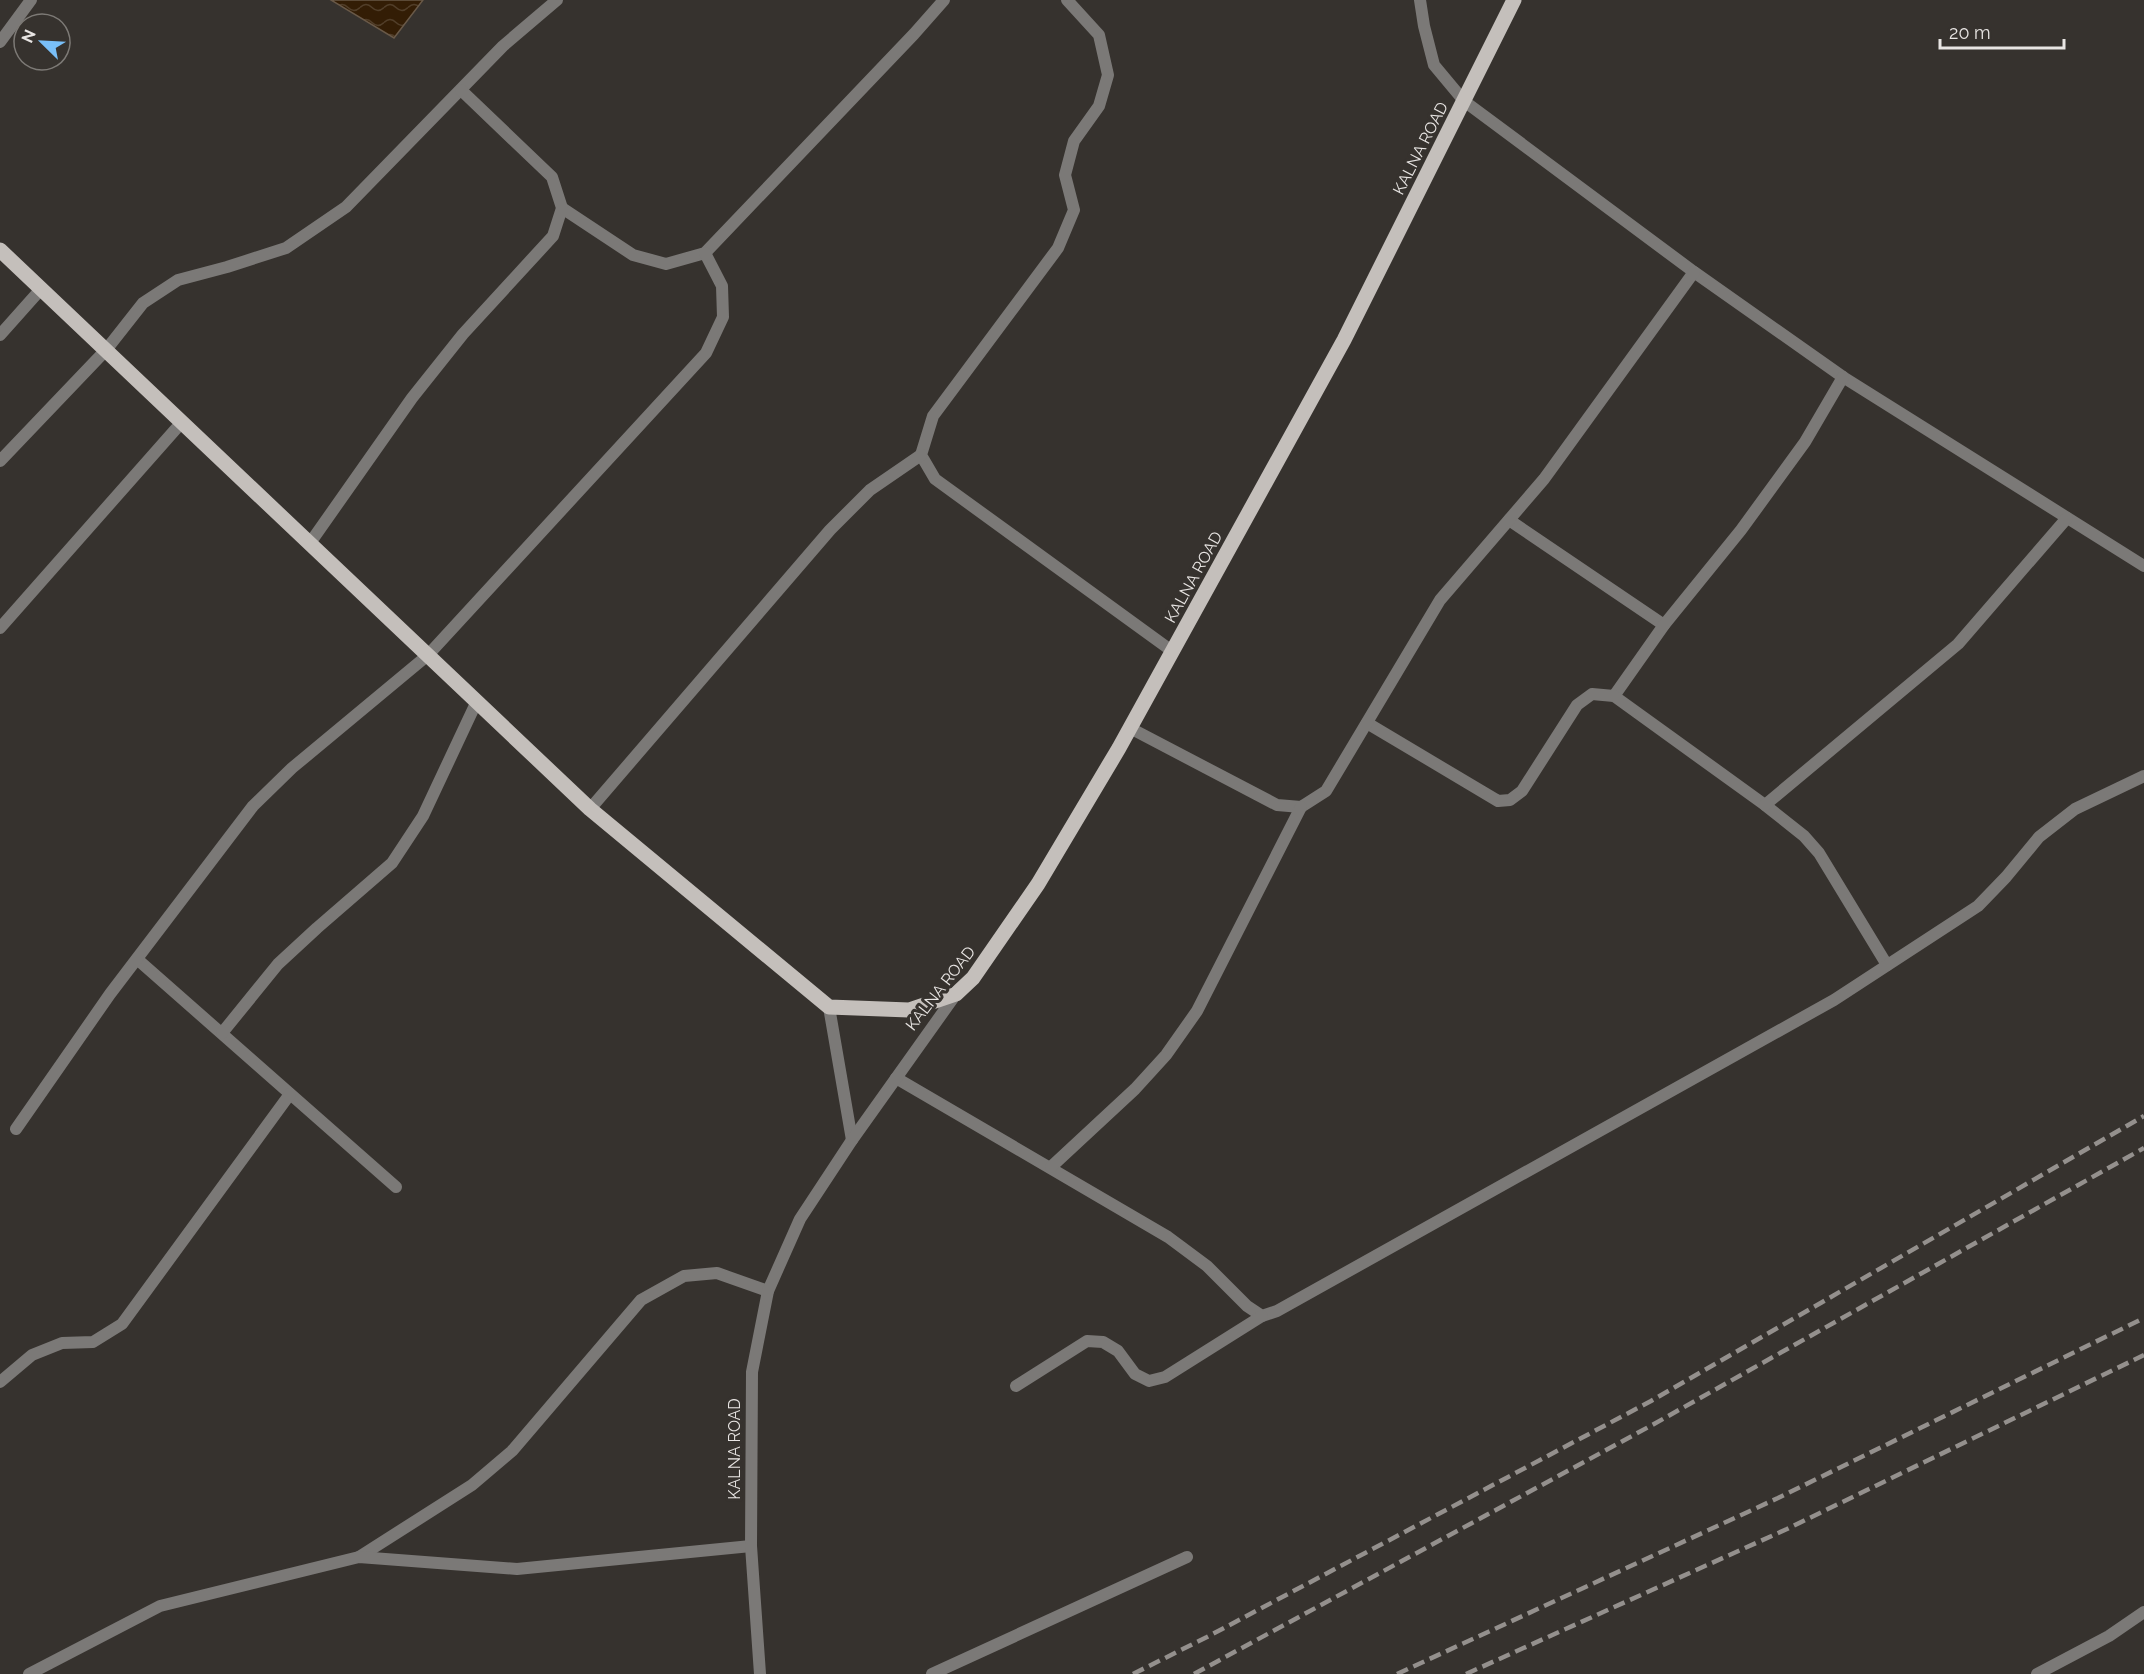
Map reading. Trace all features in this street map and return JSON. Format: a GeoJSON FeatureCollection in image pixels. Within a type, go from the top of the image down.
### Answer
{"type":"FeatureCollection","features":[{"type":"Feature","properties":{"kind":"main road","name":"KALNA ROAD"},"geometry":{"type":"LineString","coordinates":[[956,994],[973,978],[1038,884],[1130,728],[1344,340],[1514,0]]}},
{"type":"Feature","properties":{"kind":"main road"},"geometry":{"type":"LineString","coordinates":[[0,250],[590,809],[829,1007],[909,1010],[956,994]]}},
{"type":"Feature","properties":{"kind":"street"},"geometry":{"type":"LineString","coordinates":[[0,42],[31,0]]}},
{"type":"Feature","properties":{"kind":"street"},"geometry":{"type":"LineString","coordinates":[[0,460],[106,350],[143,303],[178,280],[286,248],[346,207],[504,46],[557,0]]}},
{"type":"Feature","properties":{"kind":"street"},"geometry":{"type":"LineString","coordinates":[[562,208],[633,255],[666,264],[705,253],[944,0]]}},
{"type":"Feature","properties":{"kind":"street"},"geometry":{"type":"LineString","coordinates":[[590,809],[830,530],[870,490],[921,455],[933,416],[1058,248],[1074,210],[1065,175],[1074,141],[1099,106],[1108,75],[1098,35],[1067,0]]}},
{"type":"Feature","properties":{"kind":"street"},"geometry":{"type":"LineString","coordinates":[[1420,0],[1434,65],[1464,101],[1694,272],[1843,377],[2144,566]]}},
{"type":"Feature","properties":{"kind":"street"},"geometry":{"type":"LineString","coordinates":[[310,543],[412,398],[463,333],[553,236],[562,208],[552,177],[460,90]]}},
{"type":"Feature","properties":{"kind":"street"},"geometry":{"type":"LineString","coordinates":[[16,1129],[137,959],[254,806],[292,768],[428,655],[706,353],[723,317],[722,286],[705,253]]}},
{"type":"Feature","properties":{"kind":"street"},"geometry":{"type":"LineString","coordinates":[[1051,1167],[1135,1089],[1166,1054],[1197,1011],[1301,807],[1326,791],[1440,600],[1544,479],[1694,272]]}},
{"type":"Feature","properties":{"kind":"street"},"geometry":{"type":"LineString","coordinates":[[0,335],[41,289]]}},
{"type":"Feature","properties":{"kind":"street"},"geometry":{"type":"LineString","coordinates":[[1614,696],[1664,625],[1741,531],[1805,442],[1843,377]]}},
{"type":"Feature","properties":{"kind":"street"},"geometry":{"type":"LineString","coordinates":[[0,628],[182,422]]}},
{"type":"Feature","properties":{"kind":"street"},"geometry":{"type":"LineString","coordinates":[[921,455],[935,478],[1172,651]]}},
{"type":"Feature","properties":{"kind":"street"},"geometry":{"type":"LineString","coordinates":[[1766,805],[1958,644],[2067,518]]}},
{"type":"Feature","properties":{"kind":"street"},"geometry":{"type":"LineString","coordinates":[[1509,520],[1664,625]]}},
{"type":"Feature","properties":{"kind":"street"},"geometry":{"type":"LineString","coordinates":[[1367,723],[1498,801],[1510,800],[1522,791],[1577,705],[1592,694],[1614,696],[1766,805],[1804,836],[1819,853],[1887,965]]}},
{"type":"Feature","properties":{"kind":"street"},"geometry":{"type":"LineString","coordinates":[[222,1034],[278,964],[317,927],[392,863],[423,816],[477,701]]}},
{"type":"Feature","properties":{"kind":"street"},"geometry":{"type":"LineString","coordinates":[[1130,728],[1277,805],[1301,807]]}},
{"type":"Feature","properties":{"kind":"street"},"geometry":{"type":"LineString","coordinates":[[1016,1386],[1087,1341],[1102,1342],[1118,1351],[1135,1374],[1149,1382],[1165,1377],[1262,1316],[1277,1311],[1823,1006],[1978,906],[2039,837],[2075,809],[2144,776]]}},
{"type":"Feature","properties":{"kind":"street"},"geometry":{"type":"LineString","coordinates":[[137,959],[396,1187]]}},
{"type":"Feature","properties":{"kind":"street","name":"KALNA ROAD"},"geometry":{"type":"LineString","coordinates":[[759,1674],[751,1546],[752,1372],[768,1291],[800,1219],[852,1140],[956,994]]}},
{"type":"Feature","properties":{"kind":"street"},"geometry":{"type":"LineString","coordinates":[[829,1007],[852,1140]]}},
{"type":"Feature","properties":{"kind":"street"},"geometry":{"type":"LineString","coordinates":[[896,1078],[1168,1237],[1207,1266],[1247,1306],[1262,1316]]}},
{"type":"Feature","properties":{"kind":"street"},"geometry":{"type":"LineString","coordinates":[[0,1382],[32,1355],[62,1343],[93,1342],[122,1324],[290,1094]]}},
{"type":"Feature","properties":{"kind":"street"},"geometry":{"type":"LineString","coordinates":[[359,1557],[472,1485],[512,1451],[641,1300],[684,1276],[717,1273],[768,1291]]}},
{"type":"Feature","properties":{"kind":"street"},"geometry":{"type":"LineString","coordinates":[[29,1674],[160,1606],[359,1557],[518,1569],[751,1546]]}},
{"type":"Feature","properties":{"kind":"street"},"geometry":{"type":"LineString","coordinates":[[932,1674],[1187,1557]]}},
{"type":"Feature","properties":{"kind":"street"},"geometry":{"type":"LineString","coordinates":[[2037,1674],[2109,1636],[2144,1612]]}},
{"type":"Feature","properties":{"kind":"water"},"geometry":{"type":"Polygon","coordinates":[[[331,0],[423,0],[394,38],[331,0]]]}},
{"type":"Feature","properties":{"kind":"railway"},"geometry":{"type":"LineString","coordinates":[[1133,1674],[1651,1401],[2144,1116]]}},
{"type":"Feature","properties":{"kind":"railway"},"geometry":{"type":"LineString","coordinates":[[1194,1674],[1654,1424],[2144,1148]]}},
{"type":"Feature","properties":{"kind":"railway"},"geometry":{"type":"LineString","coordinates":[[1397,1674],[1778,1498],[2144,1318]]}},
{"type":"Feature","properties":{"kind":"railway"},"geometry":{"type":"LineString","coordinates":[[1466,1674],[1787,1529],[2144,1355]]}}]}
